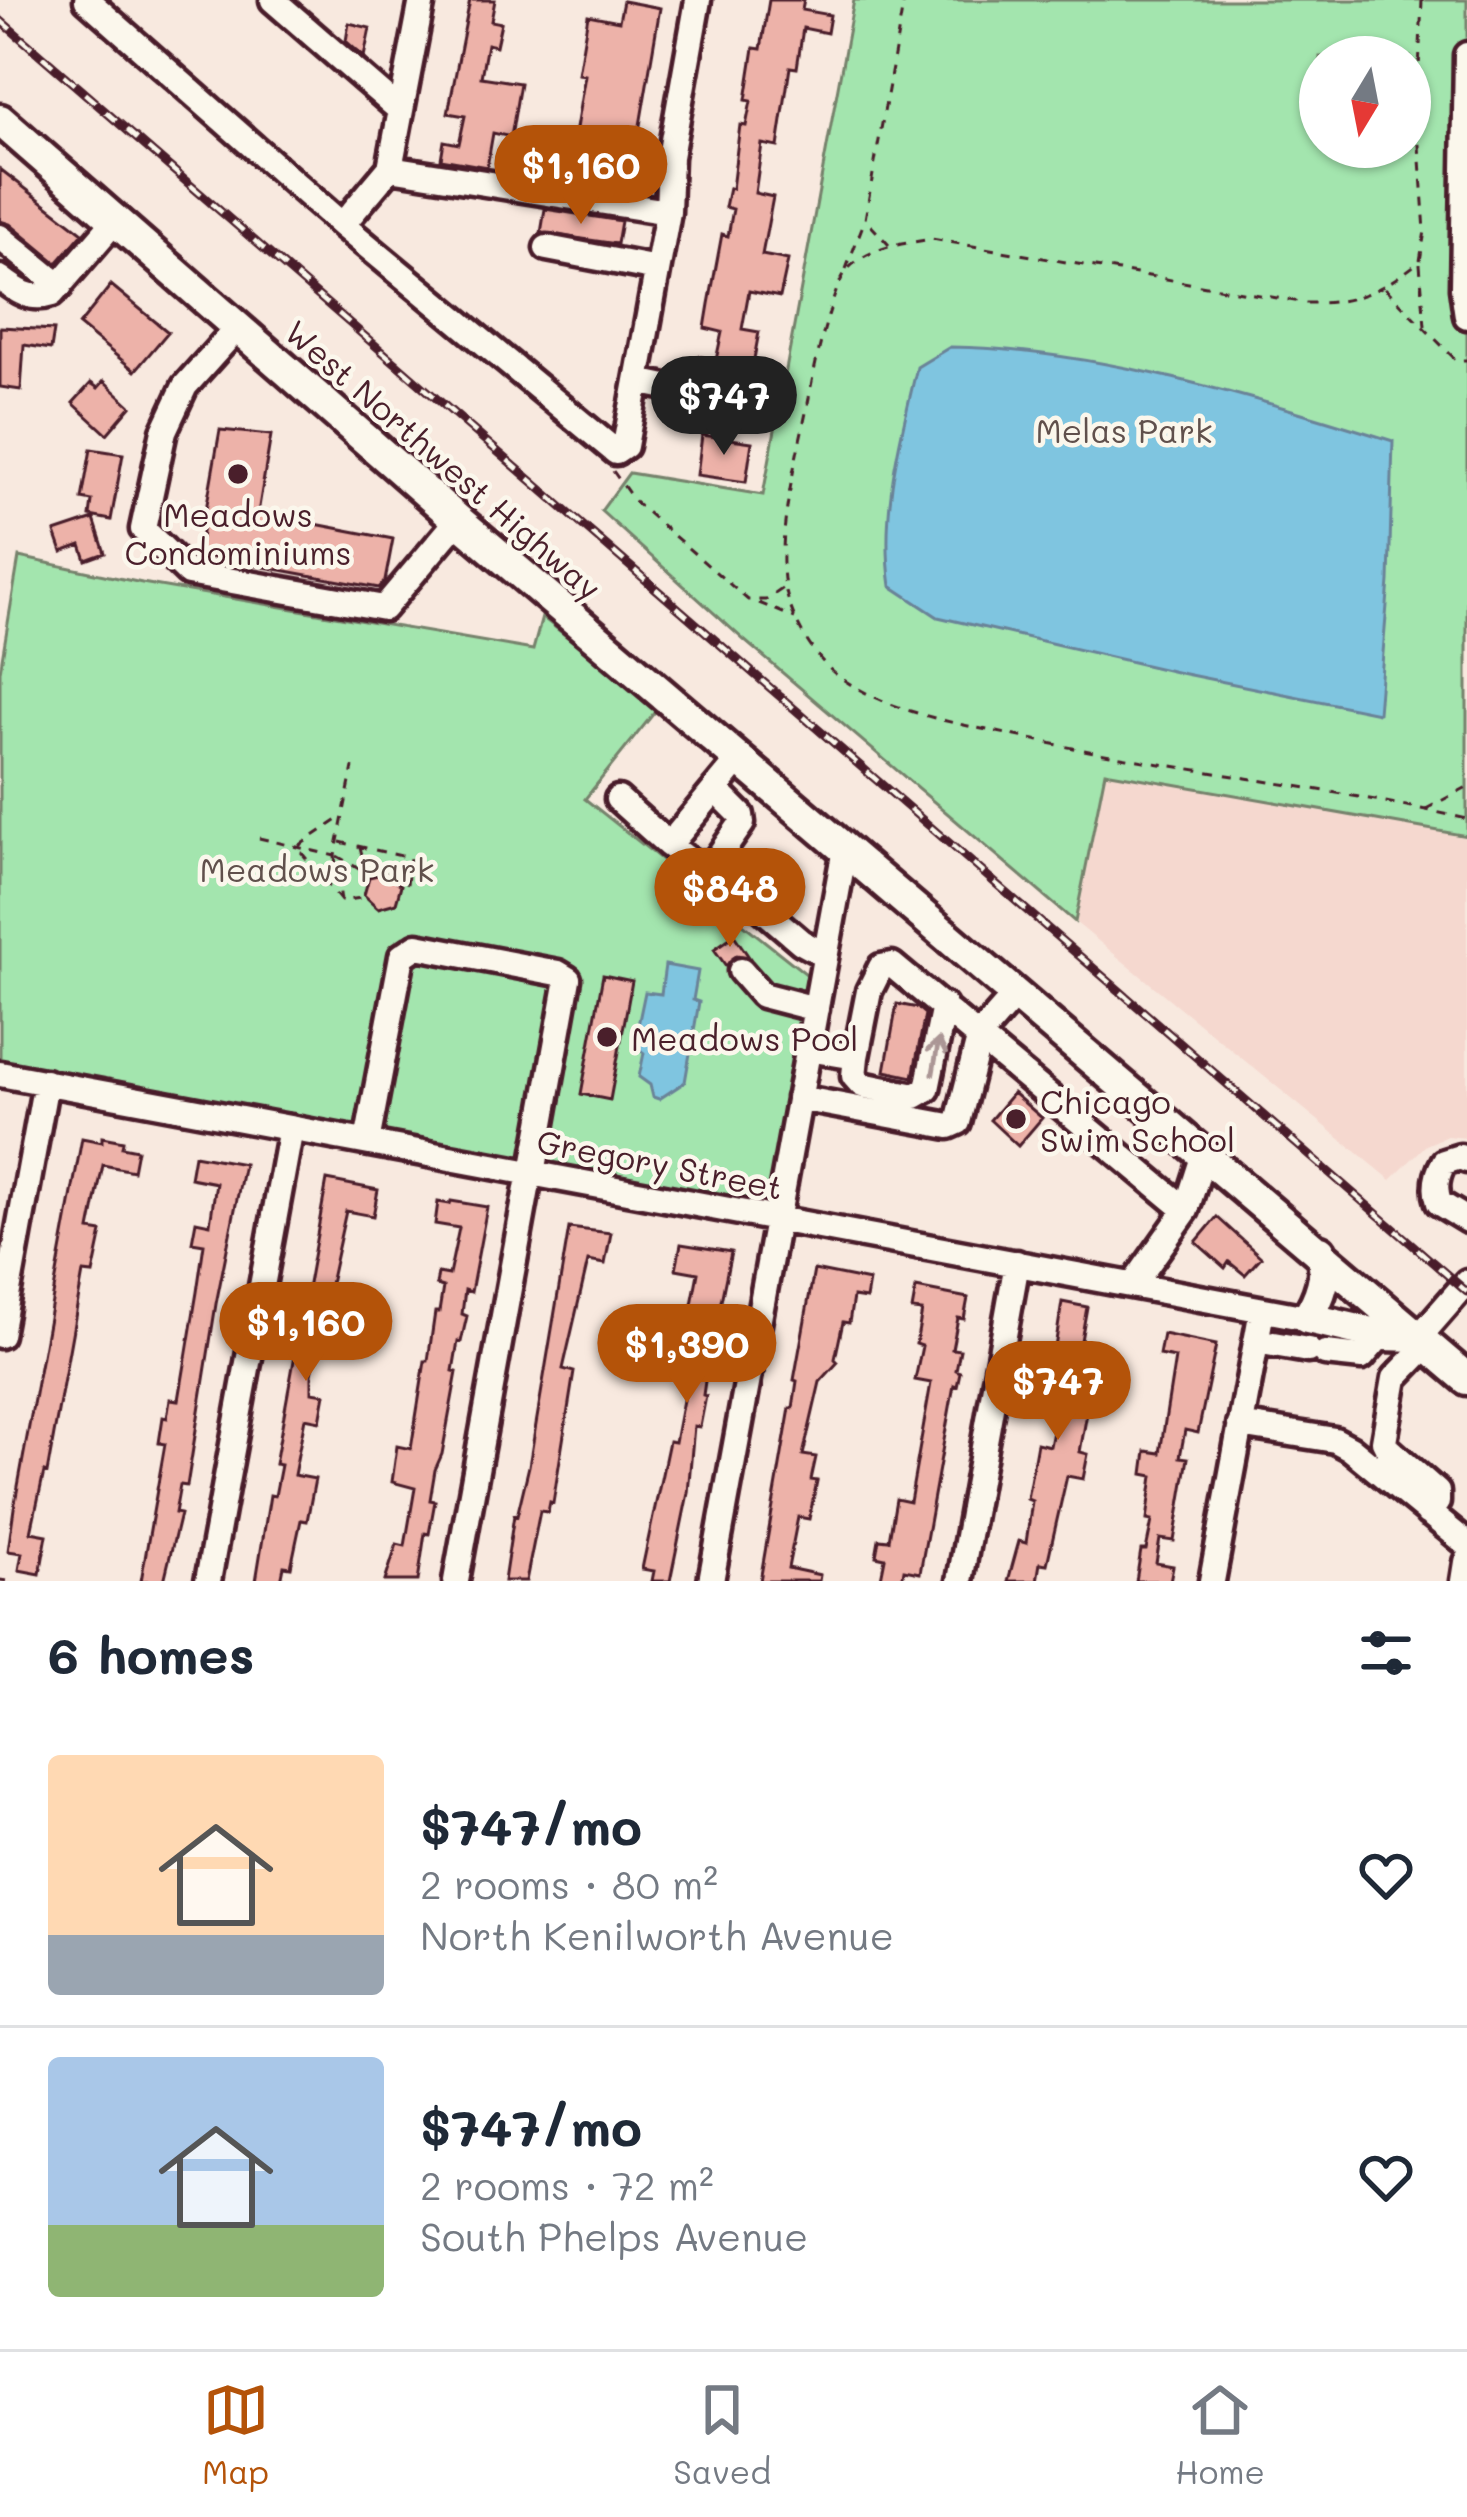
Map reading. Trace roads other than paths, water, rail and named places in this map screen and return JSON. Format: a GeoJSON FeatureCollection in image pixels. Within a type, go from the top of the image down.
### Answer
{"type":"FeatureCollection","features":[{"type":"Feature","properties":{"kind":"main road","name":"West Northwest Highway"},"geometry":{"type":"LineString","coordinates":[[0,120],[458,520],[1467,1378]]}},
{"type":"Feature","properties":{"kind":"main road"},"geometry":{"type":"LineString","coordinates":[[1320,1251],[1325,1265],[1319,1294],[1307,1318],[1424,1340]]}},
{"type":"Feature","properties":{"kind":"street"},"geometry":{"type":"LineString","coordinates":[[87,0],[342,224],[616,452],[625,446],[658,269],[668,212],[670,157],[698,0]]}},
{"type":"Feature","properties":{"kind":"street"},"geometry":{"type":"LineString","coordinates":[[273,0],[401,111]]}},
{"type":"Feature","properties":{"kind":"street"},"geometry":{"type":"LineString","coordinates":[[342,224],[390,168],[422,0]]}},
{"type":"Feature","properties":{"kind":"street"},"geometry":{"type":"LineString","coordinates":[[1467,56],[1462,288],[1467,316]]}},
{"type":"Feature","properties":{"kind":"street"},"geometry":{"type":"LineString","coordinates":[[390,168],[668,212]]}},
{"type":"Feature","properties":{"kind":"street"},"geometry":{"type":"LineString","coordinates":[[0,278],[23,295],[41,298],[52,294],[114,222]]}},
{"type":"Feature","properties":{"kind":"street"},"geometry":{"type":"LineString","coordinates":[[0,237],[60,286]]}},
{"type":"Feature","properties":{"kind":"street"},"geometry":{"type":"LineString","coordinates":[[548,248],[658,269]]}},
{"type":"Feature","properties":{"kind":"street"},"geometry":{"type":"LineString","coordinates":[[237,328],[184,386],[164,431],[143,529],[188,573],[384,608],[458,520]]}},
{"type":"Feature","properties":{"kind":"street"},"geometry":{"type":"LineString","coordinates":[[637,381],[757,406]]}},
{"type":"Feature","properties":{"kind":"street"},"geometry":{"type":"LineString","coordinates":[[669,844],[740,760]]}},
{"type":"Feature","properties":{"kind":"street"},"geometry":{"type":"LineString","coordinates":[[618,799],[694,864],[714,863],[742,823],[741,815],[715,789]]}},
{"type":"Feature","properties":{"kind":"street"},"geometry":{"type":"LineString","coordinates":[[711,1581],[845,849]]}},
{"type":"Feature","properties":{"kind":"street"},"geometry":{"type":"LineString","coordinates":[[724,877],[801,942],[825,955]]}},
{"type":"Feature","properties":{"kind":"street"},"geometry":{"type":"LineString","coordinates":[[368,1142],[406,951],[417,946],[558,973],[568,979],[456,1581]]}},
{"type":"Feature","properties":{"kind":"street"},"geometry":{"type":"LineString","coordinates":[[944,1006],[927,1089],[915,1096],[862,1085],[854,1076],[868,991],[881,967],[892,965],[944,1006],[980,1035],[1186,1210]]}},
{"type":"Feature","properties":{"kind":"street"},"geometry":{"type":"LineString","coordinates":[[742,971],[763,995],[816,1009]]}},
{"type":"Feature","properties":{"kind":"street"},"geometry":{"type":"LineString","coordinates":[[799,1098],[949,1126],[962,1117],[980,1035],[1016,994]]}},
{"type":"Feature","properties":{"kind":"street"},"geometry":{"type":"LineString","coordinates":[[808,1049],[856,1057]]}},
{"type":"Feature","properties":{"kind":"street","name":"Gregory Street"},"geometry":{"type":"LineString","coordinates":[[0,1074],[1307,1318]]}},
{"type":"Feature","properties":{"kind":"street"},"geometry":{"type":"LineString","coordinates":[[0,1335],[46,1082]]}},
{"type":"Feature","properties":{"kind":"street"},"geometry":{"type":"LineString","coordinates":[[208,1581],[291,1128]]}},
{"type":"Feature","properties":{"kind":"street"},"geometry":{"type":"LineString","coordinates":[[1133,1286],[1186,1210],[1204,1154]]}},
{"type":"Feature","properties":{"kind":"street"},"geometry":{"type":"LineString","coordinates":[[1467,1160],[1444,1162],[1436,1191],[1439,1203],[1467,1220]]}},
{"type":"Feature","properties":{"kind":"street"},"geometry":{"type":"LineString","coordinates":[[1186,1210],[1236,1181]]}},
{"type":"Feature","properties":{"kind":"street"},"geometry":{"type":"LineString","coordinates":[[960,1581],[1016,1263]]}},
{"type":"Feature","properties":{"kind":"street"},"geometry":{"type":"LineString","coordinates":[[1428,1513],[1437,1502],[1437,1492],[1384,1441],[1395,1378],[1467,1282]]}},
{"type":"Feature","properties":{"kind":"street"},"geometry":{"type":"LineString","coordinates":[[1212,1581],[1262,1310]]}},
{"type":"Feature","properties":{"kind":"street"},"geometry":{"type":"LineString","coordinates":[[1256,1340],[1362,1357],[1381,1335]]}},
{"type":"Feature","properties":{"kind":"street"},"geometry":{"type":"LineString","coordinates":[[1240,1425],[1335,1440],[1467,1544]]}},
{"type":"Feature","properties":{"kind":"street"},"geometry":{"type":"LineString","coordinates":[[1464,1581],[1467,1562]]}},
{"type":"Feature","properties":{"kind":"water"},"geometry":{"type":"Polygon","coordinates":[[[950,347],[1118,366],[1230,392],[1393,441],[1389,581],[1378,713],[938,617],[891,586],[890,503],[917,367],[950,347]]]}},
{"type":"Feature","properties":{"kind":"water"},"geometry":{"type":"Polygon","coordinates":[[[665,965],[698,971],[693,1000],[699,1002],[685,1082],[659,1099],[639,1077],[644,1053],[637,1048],[646,1038],[636,1035],[645,992],[661,994],[665,965]]]}},
{"type":"Feature","properties":{"kind":"railway"},"geometry":{"type":"LineString","coordinates":[[0,20],[1467,1292]]}},
{"type":"Feature","properties":{"kind":"place","name":"Meadows Condominiums"},"geometry":{"type":"Point","coordinates":[238,474]}},
{"type":"Feature","properties":{"kind":"place","name":"Meadows Pool"},"geometry":{"type":"Point","coordinates":[607,1037]}},
{"type":"Feature","properties":{"kind":"place","name":"Chicago Swim School"},"geometry":{"type":"Point","coordinates":[1016,1119]}},
{"type":"Feature","properties":{"kind":"park label","name":"Melas Park"},"geometry":{"type":"Point","coordinates":[1124,429]}},
{"type":"Feature","properties":{"kind":"park label","name":"Meadows Park"},"geometry":{"type":"Point","coordinates":[317,868]}}]}
